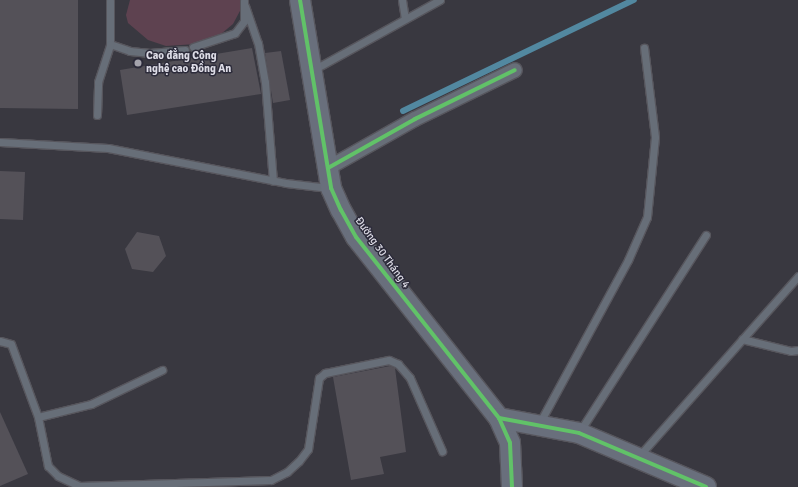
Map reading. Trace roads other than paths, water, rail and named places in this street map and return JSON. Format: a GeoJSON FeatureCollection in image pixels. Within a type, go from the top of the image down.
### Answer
{"type":"FeatureCollection","features":[{"type":"Feature","properties":{"kind":"street","name":"Đường 30 Tháng 4"},"geometry":{"type":"LineString","coordinates":[[300,0],[331,188],[356,237],[499,418],[510,444],[512,487]]}},
{"type":"Feature","properties":{"kind":"street"},"geometry":{"type":"LineString","coordinates":[[328,168],[415,119],[515,70]]}},
{"type":"Feature","properties":{"kind":"street"},"geometry":{"type":"LineString","coordinates":[[499,418],[579,433],[706,487]]}},
{"type":"Feature","properties":{"kind":"lane"},"geometry":{"type":"LineString","coordinates":[[97,115],[98,82],[110,44],[110,0]]}},
{"type":"Feature","properties":{"kind":"lane"},"geometry":{"type":"LineString","coordinates":[[402,0],[405,19]]}},
{"type":"Feature","properties":{"kind":"lane"},"geometry":{"type":"LineString","coordinates":[[312,71],[440,0]]}},
{"type":"Feature","properties":{"kind":"lane"},"geometry":{"type":"LineString","coordinates":[[194,47],[235,33],[244,21],[244,3]]}},
{"type":"Feature","properties":{"kind":"lane"},"geometry":{"type":"LineString","coordinates":[[244,3],[258,43],[262,66],[273,181]]}},
{"type":"Feature","properties":{"kind":"lane"},"geometry":{"type":"LineString","coordinates":[[110,44],[130,51],[150,53],[184,50]]}},
{"type":"Feature","properties":{"kind":"lane"},"geometry":{"type":"LineString","coordinates":[[538,426],[628,260],[647,217],[655,137],[644,48]]}},
{"type":"Feature","properties":{"kind":"lane"},"geometry":{"type":"LineString","coordinates":[[0,142],[108,148],[273,181],[331,188]]}},
{"type":"Feature","properties":{"kind":"lane"},"geometry":{"type":"LineString","coordinates":[[579,433],[706,235]]}},
{"type":"Feature","properties":{"kind":"lane"},"geometry":{"type":"LineString","coordinates":[[638,457],[798,276]]}},
{"type":"Feature","properties":{"kind":"lane"},"geometry":{"type":"LineString","coordinates":[[742,339],[791,351],[798,350]]}},
{"type":"Feature","properties":{"kind":"lane"},"geometry":{"type":"LineString","coordinates":[[0,341],[11,344],[38,417],[48,466],[58,476],[79,486],[271,480],[287,472],[300,461],[308,449],[319,378],[325,373],[389,360],[398,364],[410,378],[442,451]]}},
{"type":"Feature","properties":{"kind":"lane"},"geometry":{"type":"LineString","coordinates":[[38,417],[91,404],[162,370]]}},
{"type":"Feature","properties":{"kind":"waterway"},"geometry":{"type":"LineString","coordinates":[[403,111],[634,0]]}},
{"type":"Feature","properties":{"kind":"place","name":"Cao đẳng Công nghệ cao Đồng An"},"geometry":{"type":"Point","coordinates":[138,63]}}]}
